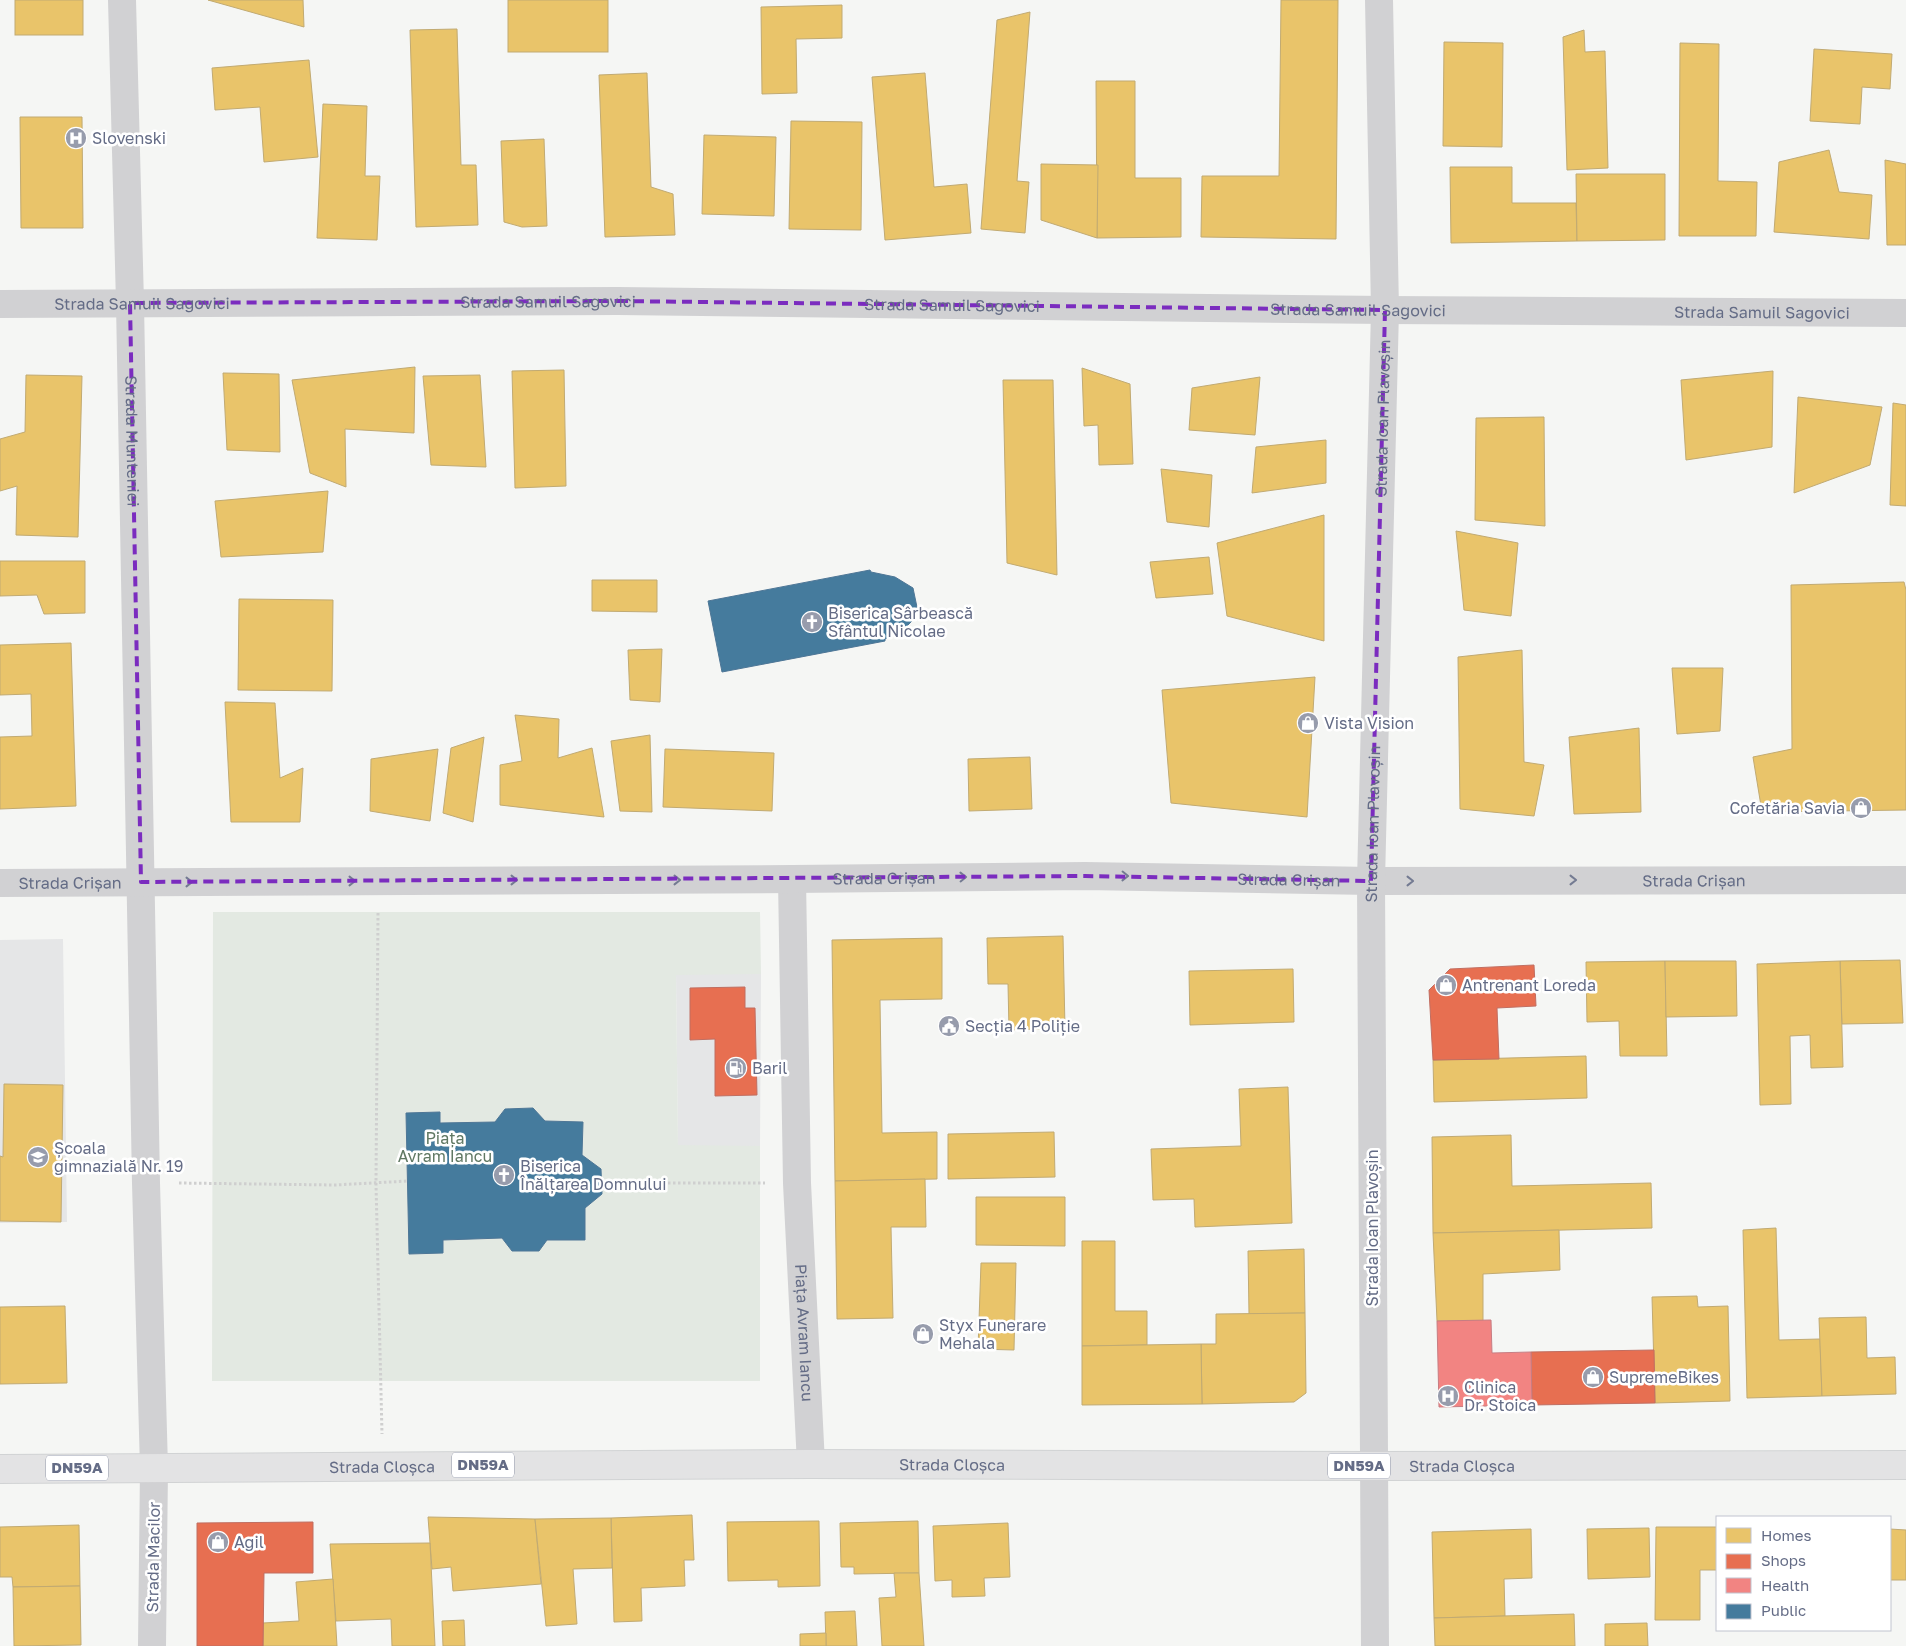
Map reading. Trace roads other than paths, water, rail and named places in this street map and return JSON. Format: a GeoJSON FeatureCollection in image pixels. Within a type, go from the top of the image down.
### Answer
{"type":"FeatureCollection","features":[{"type":"Feature","properties":{"kind":"main road","name":"Strada Cloșca"},"geometry":{"type":"LineString","coordinates":[[0,1469],[383,1465],[811,1464],[1906,1465]]}},
{"type":"Feature","properties":{"kind":"street","name":"Strada Munteniei"},"geometry":{"type":"LineString","coordinates":[[122,0],[130,303],[140,882]]}},
{"type":"Feature","properties":{"kind":"street","name":"Strada Ioan Plavoșin"},"geometry":{"type":"LineString","coordinates":[[1375,1646],[1371,881],[1385,310],[1379,0]]}},
{"type":"Feature","properties":{"kind":"street","name":"Strada Samuil Sagovici"},"geometry":{"type":"LineString","coordinates":[[0,304],[618,301],[1385,310],[1906,313]]}},
{"type":"Feature","properties":{"kind":"street","name":"Strada Crișan"},"geometry":{"type":"LineString","coordinates":[[792,880],[1085,876],[1371,881],[1906,880]]}},
{"type":"Feature","properties":{"kind":"street"},"geometry":{"type":"LineString","coordinates":[[154,1468],[140,882],[792,880]]}},
{"type":"Feature","properties":{"kind":"street","name":"Piața Avram Iancu"},"geometry":{"type":"LineString","coordinates":[[792,880],[797,1183],[811,1464]]}},
{"type":"Feature","properties":{"kind":"street","name":"Strada Crișan"},"geometry":{"type":"LineString","coordinates":[[0,883],[140,882]]}},
{"type":"Feature","properties":{"kind":"street","name":"Strada Macilor"},"geometry":{"type":"LineString","coordinates":[[152,1646],[154,1468]]}},
{"type":"Feature","properties":{"kind":"place","name":"Slovenski"},"geometry":{"type":"Point","coordinates":[76,138]}},
{"type":"Feature","properties":{"kind":"place","name":"Biserica Sârbească Sfântul Nicolae"},"geometry":{"type":"Point","coordinates":[812,622]}},
{"type":"Feature","properties":{"kind":"place","name":"Vista Vision"},"geometry":{"type":"Point","coordinates":[1308,723]}},
{"type":"Feature","properties":{"kind":"place","name":"Cofetăria Savia"},"geometry":{"type":"Point","coordinates":[1861,808]}},
{"type":"Feature","properties":{"kind":"place","name":"Antrenant Loreda"},"geometry":{"type":"Point","coordinates":[1446,985]}},
{"type":"Feature","properties":{"kind":"place","name":"Secția 4 Poliție"},"geometry":{"type":"Point","coordinates":[949,1026]}},
{"type":"Feature","properties":{"kind":"place","name":"Baril"},"geometry":{"type":"Point","coordinates":[736,1068]}},
{"type":"Feature","properties":{"kind":"place","name":"Școala gimnazială Nr. 19"},"geometry":{"type":"Point","coordinates":[38,1157]}},
{"type":"Feature","properties":{"kind":"place","name":"Biserica Înălțarea Domnului"},"geometry":{"type":"Point","coordinates":[504,1175]}},
{"type":"Feature","properties":{"kind":"place","name":"Styx Funerare Mehala"},"geometry":{"type":"Point","coordinates":[923,1334]}},
{"type":"Feature","properties":{"kind":"place","name":"SupremeBikes"},"geometry":{"type":"Point","coordinates":[1593,1377]}},
{"type":"Feature","properties":{"kind":"place","name":"Clinica Dr. Stoica"},"geometry":{"type":"Point","coordinates":[1448,1396]}},
{"type":"Feature","properties":{"kind":"place","name":"Agil"},"geometry":{"type":"Point","coordinates":[218,1542]}}]}
